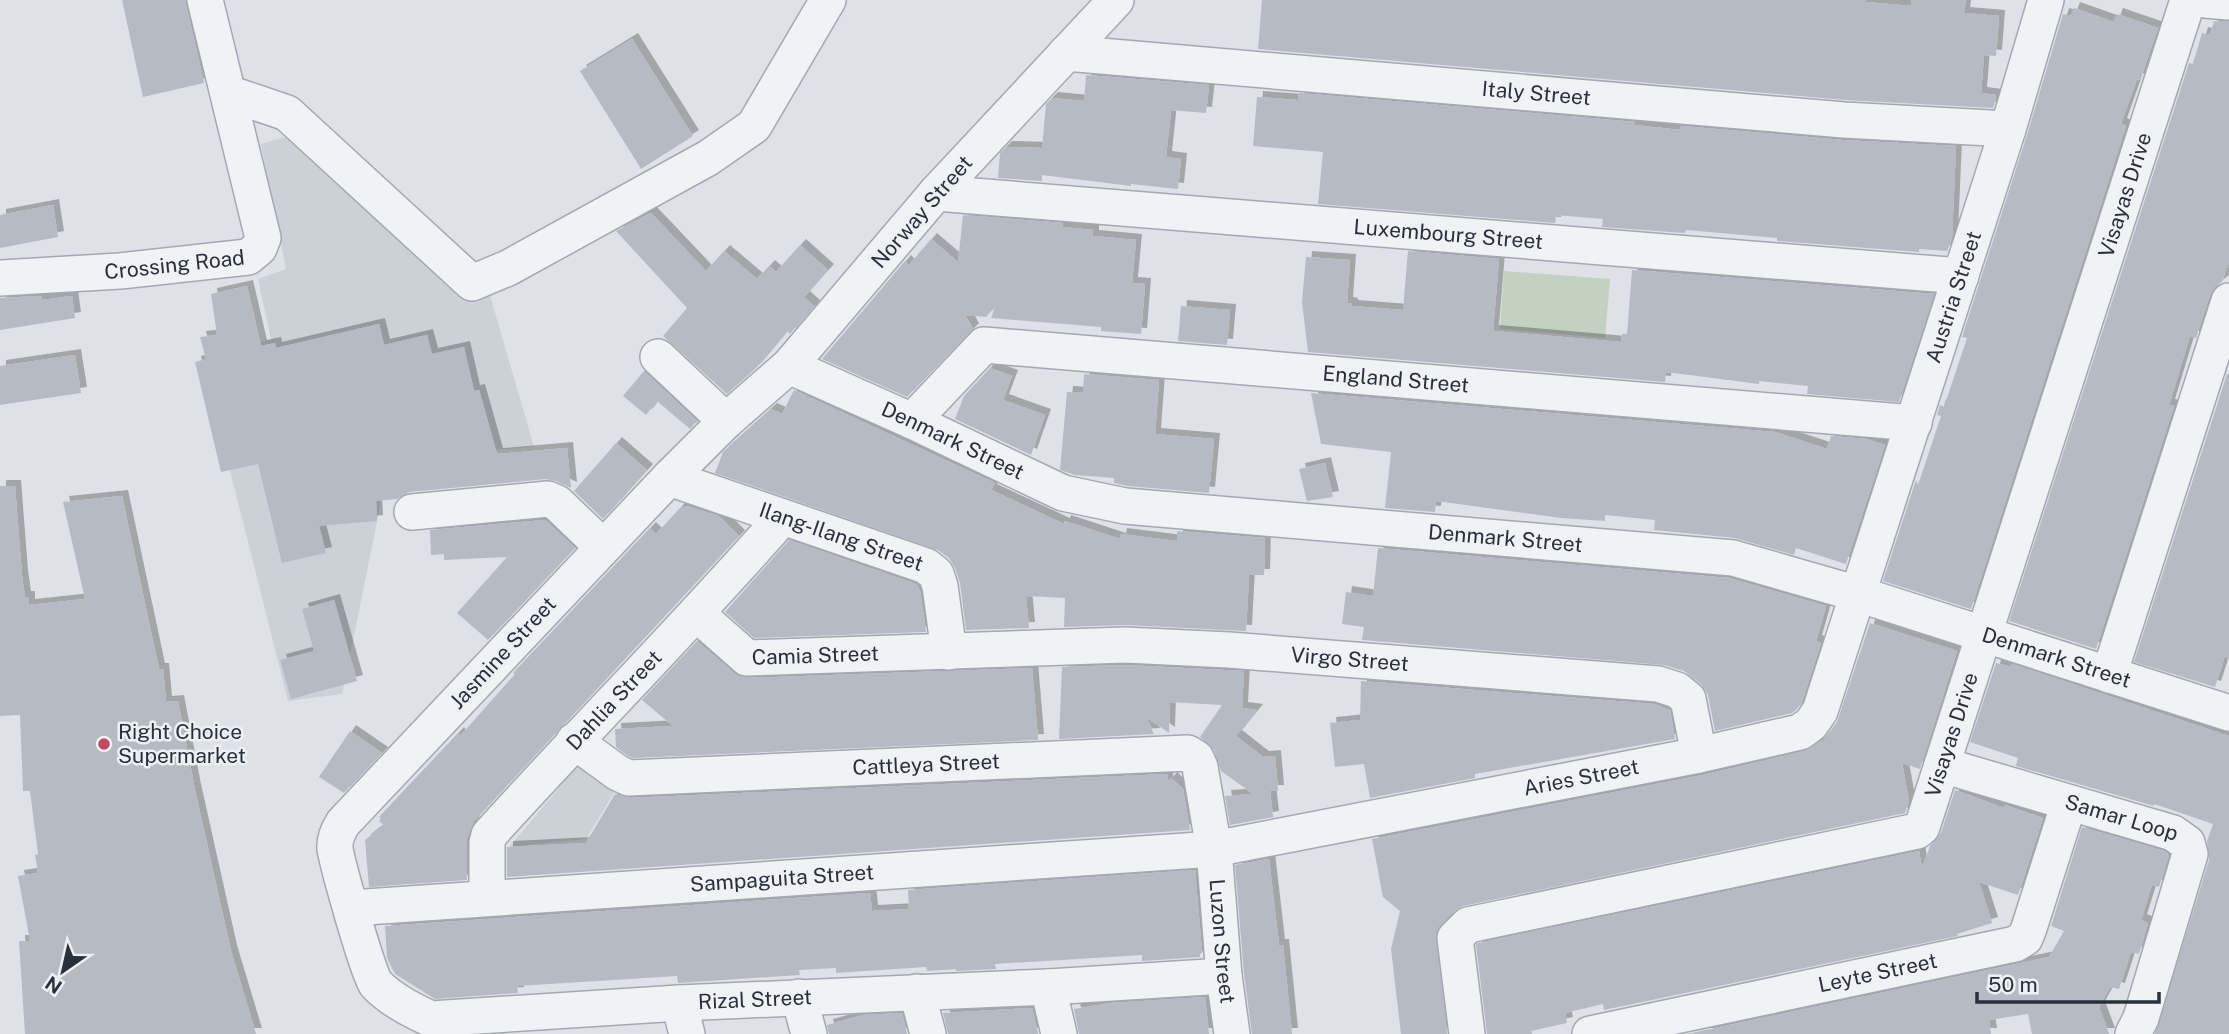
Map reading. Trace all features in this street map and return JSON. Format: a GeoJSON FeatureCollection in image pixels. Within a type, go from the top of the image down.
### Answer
{"type":"FeatureCollection","features":[{"type":"Feature","properties":{"kind":"street","name":"Crossing Road"},"geometry":{"type":"LineString","coordinates":[[0,278],[120,271],[248,257],[259,248],[263,238],[205,0]]}},
{"type":"Feature","properties":{"kind":"street"},"geometry":{"type":"LineString","coordinates":[[228,93],[287,113],[472,283],[508,268],[708,158],[754,126],[828,0]]}},
{"type":"Feature","properties":{"kind":"street","name":"Norway Street"},"geometry":{"type":"LineString","coordinates":[[726,421],[789,366],[936,192],[1116,0]]}},
{"type":"Feature","properties":{"kind":"street","name":"Austria Street"},"geometry":{"type":"LineString","coordinates":[[1858,594],[2008,129],[2046,0]]}},
{"type":"Feature","properties":{"kind":"street","name":"Visayas Drive"},"geometry":{"type":"LineString","coordinates":[[1467,1034],[1455,938],[1468,925],[1917,831],[1926,820],[2188,0]]}},
{"type":"Feature","properties":{"kind":"street"},"geometry":{"type":"LineString","coordinates":[[2205,0],[2229,2]]}},
{"type":"Feature","properties":{"kind":"street","name":"Italy Street"},"geometry":{"type":"LineString","coordinates":[[1066,53],[1830,119],[2008,129]]}},
{"type":"Feature","properties":{"kind":"street","name":"Luxembourg Street"},"geometry":{"type":"LineString","coordinates":[[936,192],[1961,276]]}},
{"type":"Feature","properties":{"kind":"street"},"geometry":{"type":"LineString","coordinates":[[2109,675],[2229,301]]}},
{"type":"Feature","properties":{"kind":"street","name":"England Street"},"geometry":{"type":"LineString","coordinates":[[912,421],[984,345],[1914,423]]}},
{"type":"Feature","properties":{"kind":"street"},"geometry":{"type":"LineString","coordinates":[[658,357],[726,421]]}},
{"type":"Feature","properties":{"kind":"street","name":"Denmark Street"},"geometry":{"type":"LineString","coordinates":[[789,366],[1063,493],[1125,506],[1733,558],[1858,594],[2229,713]]}},
{"type":"Feature","properties":{"kind":"street","name":"Jasmine Street"},"geometry":{"type":"LineString","coordinates":[[351,908],[335,846],[336,834],[343,823],[603,547],[726,421]]}},
{"type":"Feature","properties":{"kind":"street","name":"Ilang-Ilang Street"},"geometry":{"type":"LineString","coordinates":[[669,478],[926,566],[936,574],[940,586],[949,652]]}},
{"type":"Feature","properties":{"kind":"street"},"geometry":{"type":"LineString","coordinates":[[412,512],[548,499],[556,503],[603,547]]}},
{"type":"Feature","properties":{"kind":"street","name":"Dahlia Street"},"geometry":{"type":"LineString","coordinates":[[487,898],[486,843],[489,835],[697,614],[782,518]]}},
{"type":"Feature","properties":{"kind":"street","name":"Aries Street"},"geometry":{"type":"LineString","coordinates":[[1214,849],[1699,755],[1800,732],[1811,724],[1820,711],[1858,594]]}},
{"type":"Feature","properties":{"kind":"street","name":"Camia Street"},"geometry":{"type":"LineString","coordinates":[[697,614],[747,658],[949,652]]}},
{"type":"Feature","properties":{"kind":"street","name":"Virgo Street"},"geometry":{"type":"LineString","coordinates":[[949,652],[1138,646],[1229,650],[1658,684],[1677,690],[1688,699],[1699,755]]}},
{"type":"Feature","properties":{"kind":"street","name":"Cattleya Street"},"geometry":{"type":"LineString","coordinates":[[575,741],[629,778],[1188,753],[1196,758],[1200,767],[1214,849]]}},
{"type":"Feature","properties":{"kind":"street","name":"Samar Loop"},"geometry":{"type":"LineString","coordinates":[[1942,765],[2173,833],[2187,844],[2190,854],[2141,1018],[2133,1034]]}},
{"type":"Feature","properties":{"kind":"street","name":"Leyte Street"},"geometry":{"type":"LineString","coordinates":[[1590,1034],[2015,944],[2025,938],[2029,928],[2069,803]]}},
{"type":"Feature","properties":{"kind":"street","name":"Sampaguita Street"},"geometry":{"type":"LineString","coordinates":[[351,908],[1214,849]]}},
{"type":"Feature","properties":{"kind":"street","name":"Luzon Street"},"geometry":{"type":"LineString","coordinates":[[1214,849],[1224,976],[1233,1034]]}},
{"type":"Feature","properties":{"kind":"street","name":"Rizal Street"},"geometry":{"type":"LineString","coordinates":[[351,908],[375,983],[433,1026],[683,1018],[799,997],[1048,987],[1224,976]]}},
{"type":"Feature","properties":{"kind":"street"},"geometry":{"type":"LineString","coordinates":[[1048,987],[1059,1034]]}},
{"type":"Feature","properties":{"kind":"street"},"geometry":{"type":"LineString","coordinates":[[917,992],[928,1034]]}},
{"type":"Feature","properties":{"kind":"street"},"geometry":{"type":"LineString","coordinates":[[799,997],[809,1034]]}},
{"type":"Feature","properties":{"kind":"shaded area"},"geometry":{"type":"Polygon","coordinates":[[[298,133],[487,285],[534,447],[390,458],[342,694],[288,701],[202,359],[271,339],[258,279],[286,269],[261,144],[298,133]]]}},
{"type":"Feature","properties":{"kind":"shaded area"},"geometry":{"type":"Polygon","coordinates":[[[581,762],[617,788],[586,839],[509,847],[581,762]]]}},
{"type":"Feature","properties":{"kind":"green space"},"geometry":{"type":"Polygon","coordinates":[[[1504,271],[1610,279],[1605,338],[1500,329],[1504,271]]]}},
{"type":"Feature","properties":{"kind":"building"},"geometry":{"type":"Polygon","coordinates":[[[122,0],[185,0],[204,83],[143,97],[122,0]]]}},
{"type":"Feature","properties":{"kind":"building"},"geometry":{"type":"Polygon","coordinates":[[[1262,0],[1866,0],[1911,6],[1911,0],[1966,0],[1964,13],[1999,16],[1996,56],[1984,55],[1981,93],[1996,95],[1996,99],[1993,108],[1845,100],[1258,49],[1262,0]]]}},
{"type":"Feature","properties":{"kind":"building"},"geometry":{"type":"Polygon","coordinates":[[[2074,8],[2114,22],[2117,14],[2158,28],[2121,124],[2126,126],[1971,609],[1883,581],[1916,480],[1918,485],[1941,416],[1937,415],[1940,405],[1944,407],[1967,338],[1962,337],[2063,14],[2071,16],[2074,8]]]}},
{"type":"Feature","properties":{"kind":"building"},"geometry":{"type":"Polygon","coordinates":[[[2214,21],[2229,22],[2229,262],[2222,282],[2210,295],[2196,338],[2190,336],[2169,405],[2174,406],[2096,649],[2009,621],[2189,63],[2193,64],[2202,33],[2210,35],[2214,21]]]}},
{"type":"Feature","properties":{"kind":"building"},"geometry":{"type":"Polygon","coordinates":[[[632,39],[693,136],[641,169],[580,71],[632,39]]]}},
{"type":"Feature","properties":{"kind":"building"},"geometry":{"type":"Polygon","coordinates":[[[1086,75],[1209,85],[1206,113],[1171,110],[1166,157],[1181,159],[1178,189],[1042,175],[1042,181],[998,178],[1000,153],[1006,147],[1042,148],[1046,104],[1052,98],[1084,101],[1086,75]]]}},
{"type":"Feature","properties":{"kind":"building"},"geometry":{"type":"Polygon","coordinates":[[[1299,93],[1635,122],[1635,125],[1680,130],[1681,126],[1842,140],[1956,146],[1952,238],[1947,251],[1919,249],[1919,252],[1777,241],[1777,238],[1686,230],[1685,233],[1602,227],[1603,219],[1556,215],[1555,223],[1318,204],[1323,152],[1253,146],[1257,97],[1298,100],[1299,93]]]}},
{"type":"Feature","properties":{"kind":"building"},"geometry":{"type":"Polygon","coordinates":[[[53,205],[58,237],[0,248],[0,215],[53,205]]]}},
{"type":"Feature","properties":{"kind":"building"},"geometry":{"type":"Polygon","coordinates":[[[651,213],[706,271],[724,251],[757,279],[769,266],[776,272],[800,245],[828,270],[804,297],[814,306],[790,334],[787,331],[756,368],[727,394],[663,336],[687,308],[616,231],[651,213]]]}},
{"type":"Feature","properties":{"kind":"building"},"geometry":{"type":"Polygon","coordinates":[[[963,215],[1063,223],[1062,227],[1093,230],[1093,236],[1136,240],[1132,283],[1145,284],[1141,334],[1101,331],[1101,327],[991,318],[995,307],[986,317],[965,315],[973,329],[907,397],[822,359],[905,261],[909,265],[931,239],[958,262],[963,215]]]}},
{"type":"Feature","properties":{"kind":"building"},"geometry":{"type":"Polygon","coordinates":[[[1408,251],[1499,259],[1493,331],[1621,342],[1622,334],[1627,334],[1632,270],[1934,294],[1899,402],[1807,394],[1808,386],[1759,381],[1759,384],[1666,372],[1665,382],[1308,352],[1302,302],[1306,257],[1350,260],[1347,303],[1352,306],[1403,310],[1408,251]]]}},
{"type":"Feature","properties":{"kind":"building"},"geometry":{"type":"Polygon","coordinates":[[[247,286],[261,346],[275,343],[276,348],[379,324],[384,345],[427,335],[432,354],[464,347],[474,391],[479,390],[497,454],[567,448],[571,488],[546,479],[409,492],[397,499],[376,501],[377,521],[319,526],[326,553],[282,563],[258,464],[221,472],[195,362],[206,359],[200,337],[217,335],[211,294],[247,286]]]}},
{"type":"Feature","properties":{"kind":"building"},"geometry":{"type":"Polygon","coordinates":[[[41,296],[42,300],[72,296],[75,318],[0,330],[0,298],[41,296]]]}},
{"type":"Feature","properties":{"kind":"building"},"geometry":{"type":"Polygon","coordinates":[[[1181,306],[1230,310],[1227,345],[1178,341],[1181,306]]]}},
{"type":"Feature","properties":{"kind":"building"},"geometry":{"type":"Polygon","coordinates":[[[75,355],[81,393],[0,405],[0,366],[75,355]]]}},
{"type":"Feature","properties":{"kind":"building"},"geometry":{"type":"Polygon","coordinates":[[[990,368],[1012,376],[1003,400],[1045,415],[1031,455],[955,419],[964,396],[990,368]]]}},
{"type":"Feature","properties":{"kind":"building"},"geometry":{"type":"Polygon","coordinates":[[[644,371],[697,421],[690,429],[657,401],[646,415],[623,396],[644,371]]]}},
{"type":"Feature","properties":{"kind":"building"},"geometry":{"type":"Polygon","coordinates":[[[1084,374],[1159,380],[1155,434],[1214,439],[1209,493],[1128,486],[1114,483],[1114,478],[1075,475],[1060,470],[1067,392],[1083,393],[1084,374]]]}},
{"type":"Feature","properties":{"kind":"building"},"geometry":{"type":"Polygon","coordinates":[[[2227,374],[2229,658],[2225,656],[2215,687],[2134,662],[2227,374]]]}},
{"type":"Feature","properties":{"kind":"building"},"geometry":{"type":"Polygon","coordinates":[[[794,390],[995,483],[991,490],[1064,524],[1065,521],[1120,539],[1121,534],[1177,541],[1177,531],[1265,538],[1264,575],[1249,575],[1246,631],[1126,625],[1064,627],[1065,598],[1026,596],[1029,628],[966,630],[960,583],[955,568],[949,558],[938,550],[715,473],[723,452],[771,409],[782,414],[794,390]]]}},
{"type":"Feature","properties":{"kind":"building"},"geometry":{"type":"Polygon","coordinates":[[[1311,393],[1775,432],[1827,449],[1831,436],[1866,439],[1885,445],[1846,564],[1796,548],[1794,555],[1735,538],[1654,530],[1655,520],[1605,515],[1605,521],[1561,518],[1436,501],[1435,512],[1385,508],[1391,452],[1321,444],[1311,393]]]}},
{"type":"Feature","properties":{"kind":"building"},"geometry":{"type":"Polygon","coordinates":[[[616,443],[647,470],[603,519],[574,491],[616,443]]]}},
{"type":"Feature","properties":{"kind":"building"},"geometry":{"type":"Polygon","coordinates":[[[1325,463],[1333,497],[1307,501],[1299,469],[1325,463]]]}},
{"type":"Feature","properties":{"kind":"building"},"geometry":{"type":"Polygon","coordinates":[[[0,486],[15,486],[22,576],[29,605],[85,599],[63,502],[122,496],[159,669],[163,669],[166,702],[178,701],[231,951],[256,1034],[25,1034],[19,941],[30,941],[18,876],[38,873],[35,855],[38,854],[30,791],[23,791],[20,715],[0,716],[0,486]]]}},
{"type":"Feature","properties":{"kind":"building"},"geometry":{"type":"Polygon","coordinates":[[[686,506],[719,516],[739,536],[474,821],[467,838],[467,880],[369,887],[365,840],[384,825],[379,821],[379,817],[458,733],[460,736],[515,674],[513,673],[650,528],[656,534],[679,509],[686,506]]]}},
{"type":"Feature","properties":{"kind":"building"},"geometry":{"type":"Polygon","coordinates":[[[545,520],[575,548],[488,640],[457,613],[507,557],[444,560],[444,554],[431,555],[430,530],[545,520]]]}},
{"type":"Feature","properties":{"kind":"building"},"geometry":{"type":"Polygon","coordinates":[[[789,540],[916,584],[920,591],[926,632],[754,638],[725,612],[789,540]]]}},
{"type":"Feature","properties":{"kind":"building"},"geometry":{"type":"Polygon","coordinates":[[[1378,548],[1729,578],[1826,606],[1816,641],[1821,643],[1802,702],[1796,710],[1715,731],[1708,695],[1701,684],[1684,671],[1664,665],[1362,640],[1364,627],[1342,624],[1346,592],[1373,596],[1378,548]]]}},
{"type":"Feature","properties":{"kind":"building"},"geometry":{"type":"Polygon","coordinates":[[[334,600],[357,681],[291,699],[280,660],[314,651],[302,609],[334,600]]]}},
{"type":"Feature","properties":{"kind":"building"},"geometry":{"type":"Polygon","coordinates":[[[1870,623],[1957,651],[1920,769],[1902,763],[1909,801],[1905,813],[1463,906],[1454,911],[1436,932],[1447,1034],[1401,1034],[1391,949],[1400,911],[1383,897],[1372,839],[1703,775],[1805,751],[1823,740],[1837,722],[1870,623]]]}},
{"type":"Feature","properties":{"kind":"building"},"geometry":{"type":"Polygon","coordinates":[[[697,641],[734,673],[748,678],[1032,668],[1038,740],[633,758],[628,756],[616,747],[615,729],[673,726],[642,700],[697,641]]]}},
{"type":"Feature","properties":{"kind":"building"},"geometry":{"type":"Polygon","coordinates":[[[1996,663],[2011,667],[2012,664],[2229,736],[2229,1034],[2155,1034],[2209,860],[2207,841],[2213,824],[2154,804],[2016,766],[2018,758],[1970,742],[1996,663]]]}},
{"type":"Feature","properties":{"kind":"building"},"geometry":{"type":"Polygon","coordinates":[[[1125,665],[1244,671],[1242,708],[1257,710],[1236,736],[1263,757],[1275,756],[1278,791],[1270,791],[1273,817],[1230,825],[1225,796],[1253,794],[1221,771],[1214,750],[1200,737],[1222,705],[1170,702],[1169,733],[1146,717],[1154,734],[1059,739],[1062,667],[1125,665]]]}},
{"type":"Feature","properties":{"kind":"building"},"geometry":{"type":"Polygon","coordinates":[[[1361,681],[1654,704],[1670,710],[1675,739],[1475,774],[1475,778],[1370,798],[1364,764],[1335,767],[1330,723],[1360,720],[1361,681]]]}},
{"type":"Feature","properties":{"kind":"building"},"geometry":{"type":"Polygon","coordinates":[[[350,731],[382,753],[344,793],[319,777],[350,731]]]}},
{"type":"Feature","properties":{"kind":"building"},"geometry":{"type":"Polygon","coordinates":[[[1168,774],[1167,783],[1171,778],[1183,789],[1190,830],[507,877],[507,847],[586,843],[615,794],[630,798],[1168,774]]]}},
{"type":"Feature","properties":{"kind":"building"},"geometry":{"type":"Polygon","coordinates":[[[1955,790],[2004,808],[2005,805],[2043,818],[2018,895],[1979,882],[1992,923],[1957,934],[1958,936],[1604,1010],[1603,1004],[1565,1013],[1567,1023],[1531,1031],[1532,1034],[1487,1034],[1476,945],[1478,943],[1919,851],[1922,868],[1930,846],[1941,833],[1955,790]]]}},
{"type":"Feature","properties":{"kind":"building"},"geometry":{"type":"Polygon","coordinates":[[[2082,827],[2164,851],[2169,855],[2159,887],[2152,885],[2141,920],[2148,923],[2139,954],[2131,952],[2119,989],[2110,987],[2099,1007],[2109,1034],[2032,1034],[2028,1014],[1989,1020],[1991,1034],[1687,1034],[2049,957],[2064,931],[2051,926],[2082,827]]]}},
{"type":"Feature","properties":{"kind":"building"},"geometry":{"type":"Polygon","coordinates":[[[1269,859],[1279,945],[1283,945],[1292,1034],[1252,1034],[1244,974],[1235,865],[1269,859]]]}},
{"type":"Feature","properties":{"kind":"building"},"geometry":{"type":"Polygon","coordinates":[[[1195,870],[1202,953],[1200,957],[1142,961],[1142,955],[995,964],[996,969],[956,971],[927,971],[926,967],[836,973],[836,968],[799,970],[800,975],[678,983],[677,976],[517,986],[518,993],[435,999],[395,974],[387,958],[385,926],[870,893],[872,911],[909,909],[908,890],[1195,870]]]}},
{"type":"Feature","properties":{"kind":"building"},"geometry":{"type":"Polygon","coordinates":[[[1205,997],[1209,1034],[1079,1034],[1074,1009],[1111,1003],[1205,997]]]}},
{"type":"Feature","properties":{"kind":"building"},"geometry":{"type":"Polygon","coordinates":[[[1032,1008],[1038,1034],[948,1034],[943,1013],[1032,1008]]]}},
{"type":"Feature","properties":{"kind":"building"},"geometry":{"type":"Polygon","coordinates":[[[902,1013],[907,1034],[829,1034],[827,1025],[863,1015],[902,1013]]]}},
{"type":"Feature","properties":{"kind":"place","name":"Right Choice Supermarket"},"geometry":{"type":"Point","coordinates":[104,744]}}]}
